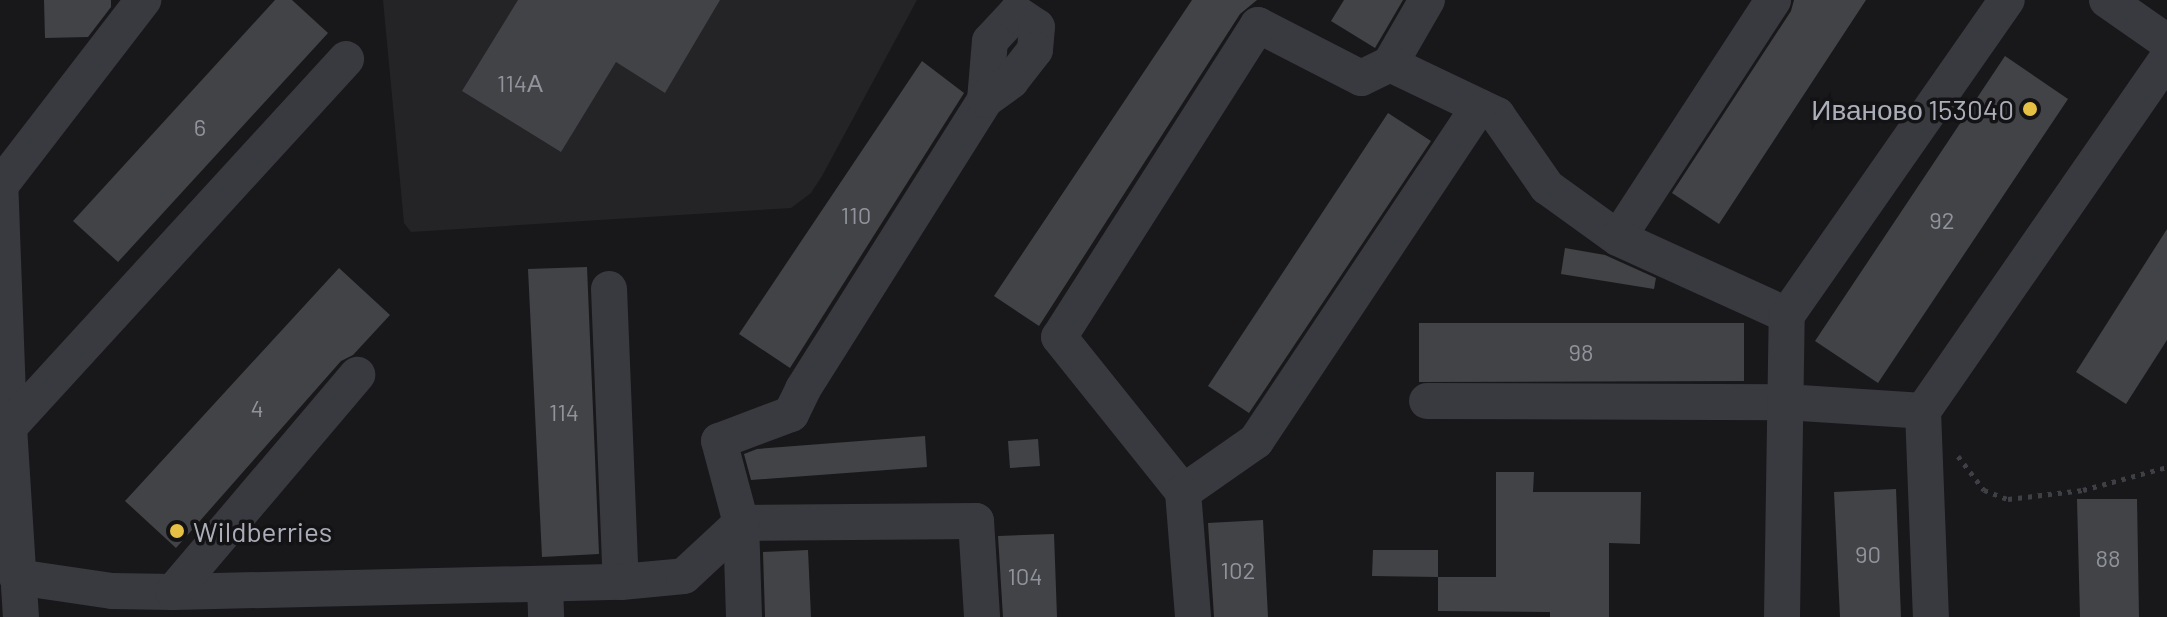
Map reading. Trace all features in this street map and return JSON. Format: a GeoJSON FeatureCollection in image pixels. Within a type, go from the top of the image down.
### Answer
{"type":"FeatureCollection","features":[{"type":"Feature","properties":{"kind":"street"},"geometry":{"type":"LineString","coordinates":[[0,186],[143,0]]}},
{"type":"Feature","properties":{"kind":"street"},"geometry":{"type":"LineString","coordinates":[[1193,617],[1183,492],[1059,337],[1258,25],[1361,78],[1390,64],[1427,0]]}},
{"type":"Feature","properties":{"kind":"street"},"geometry":{"type":"LineString","coordinates":[[1618,238],[1773,0]]}},
{"type":"Feature","properties":{"kind":"street"},"geometry":{"type":"LineString","coordinates":[[1782,617],[1787,315],[2007,0]]}},
{"type":"Feature","properties":{"kind":"street"},"geometry":{"type":"LineString","coordinates":[[1931,617],[1923,411],[2165,42],[2107,0]]}},
{"type":"Feature","properties":{"kind":"street"},"geometry":{"type":"LineString","coordinates":[[9,427],[346,59]]}},
{"type":"Feature","properties":{"kind":"street"},"geometry":{"type":"LineString","coordinates":[[1390,64],[1497,115],[1547,187],[1618,238],[1787,315]]}},
{"type":"Feature","properties":{"kind":"street"},"geometry":{"type":"LineString","coordinates":[[744,617],[741,523],[719,441],[791,414],[803,389],[985,100]]}},
{"type":"Feature","properties":{"kind":"street"},"geometry":{"type":"LineString","coordinates":[[1183,492],[1256,441],[1479,107]]}},
{"type":"Feature","properties":{"kind":"street"},"geometry":{"type":"LineString","coordinates":[[0,178],[14,600],[112,591],[173,592],[209,604],[545,601],[621,582],[684,576],[741,523],[976,521],[982,617]]}},
{"type":"Feature","properties":{"kind":"street"},"geometry":{"type":"LineString","coordinates":[[609,289],[621,582]]}},
{"type":"Feature","properties":{"kind":"street"},"geometry":{"type":"LineString","coordinates":[[173,592],[357,375]]}},
{"type":"Feature","properties":{"kind":"street"},"geometry":{"type":"LineString","coordinates":[[1427,401],[1785,402],[1923,411]]}},
{"type":"Feature","properties":{"kind":"path"},"geometry":{"type":"LineString","coordinates":[[1923,411],[1984,490],[2008,499],[2083,490],[2167,467]]}},
{"type":"Feature","properties":{"kind":"shaded area"},"geometry":{"type":"Polygon","coordinates":[[[383,0],[917,0],[822,176],[811,193],[791,208],[411,232],[404,223],[383,0]]]}},
{"type":"Feature","properties":{"kind":"building"},"geometry":{"type":"Polygon","coordinates":[[[44,0],[111,0],[111,7],[88,37],[45,38],[44,0]]]}},
{"type":"Feature","properties":{"kind":"building"},"geometry":{"type":"Polygon","coordinates":[[[275,0],[292,0],[328,33],[118,262],[73,221],[275,0]]]}},
{"type":"Feature","properties":{"kind":"building"},"geometry":{"type":"Polygon","coordinates":[[[518,0],[720,0],[665,93],[616,62],[561,152],[462,91],[518,0]]]}},
{"type":"Feature","properties":{"kind":"building"},"geometry":{"type":"Polygon","coordinates":[[[1192,0],[1257,0],[1240,14],[1039,326],[994,296],[1192,0]]]}},
{"type":"Feature","properties":{"kind":"building"},"geometry":{"type":"Polygon","coordinates":[[[1344,0],[1403,0],[1375,48],[1331,21],[1344,0]]]}},
{"type":"Feature","properties":{"kind":"building"},"geometry":{"type":"Polygon","coordinates":[[[1794,0],[1866,0],[1719,224],[1672,193],[1791,11],[1794,0]]]}},
{"type":"Feature","properties":{"kind":"building"},"geometry":{"type":"Polygon","coordinates":[[[2005,56],[2068,99],[1878,383],[1815,341],[2005,56]]]}},
{"type":"Feature","properties":{"kind":"building"},"geometry":{"type":"Polygon","coordinates":[[[922,61],[964,93],[790,368],[739,334],[922,61]]]}},
{"type":"Feature","properties":{"kind":"building"},"geometry":{"type":"Polygon","coordinates":[[[1388,113],[1431,141],[1249,413],[1208,386],[1388,113]]]}},
{"type":"Feature","properties":{"kind":"building"},"geometry":{"type":"Polygon","coordinates":[[[2167,229],[2167,340],[2126,404],[2076,372],[2167,229]]]}},
{"type":"Feature","properties":{"kind":"building"},"geometry":{"type":"Polygon","coordinates":[[[1565,248],[1605,255],[1656,278],[1654,289],[1561,274],[1565,248]]]}},
{"type":"Feature","properties":{"kind":"building"},"geometry":{"type":"Polygon","coordinates":[[[587,267],[599,554],[542,557],[528,269],[587,267]]]}},
{"type":"Feature","properties":{"kind":"building"},"geometry":{"type":"Polygon","coordinates":[[[339,268],[390,315],[353,355],[341,361],[176,548],[125,501],[339,268]]]}},
{"type":"Feature","properties":{"kind":"building"},"geometry":{"type":"Polygon","coordinates":[[[1419,323],[1744,323],[1744,381],[1419,382],[1419,323]]]}},
{"type":"Feature","properties":{"kind":"building"},"geometry":{"type":"Polygon","coordinates":[[[925,436],[927,467],[751,480],[744,454],[757,449],[925,436]]]}},
{"type":"Feature","properties":{"kind":"building"},"geometry":{"type":"Polygon","coordinates":[[[1038,439],[1040,466],[1010,468],[1008,441],[1038,439]]]}},
{"type":"Feature","properties":{"kind":"building"},"geometry":{"type":"Polygon","coordinates":[[[1496,472],[1534,472],[1533,492],[1641,492],[1640,544],[1609,543],[1609,617],[1550,617],[1550,612],[1438,611],[1438,577],[1496,577],[1496,472]]]}},
{"type":"Feature","properties":{"kind":"building"},"geometry":{"type":"Polygon","coordinates":[[[1896,489],[1901,617],[1840,617],[1834,492],[1896,489]]]}},
{"type":"Feature","properties":{"kind":"building"},"geometry":{"type":"Polygon","coordinates":[[[2077,499],[2137,499],[2139,617],[2080,617],[2077,499]]]}},
{"type":"Feature","properties":{"kind":"building"},"geometry":{"type":"Polygon","coordinates":[[[1263,520],[1268,617],[1214,617],[1208,523],[1263,520]]]}},
{"type":"Feature","properties":{"kind":"building"},"geometry":{"type":"Polygon","coordinates":[[[1054,534],[1057,617],[1003,617],[998,536],[1054,534]]]}},
{"type":"Feature","properties":{"kind":"building"},"geometry":{"type":"Polygon","coordinates":[[[808,550],[811,617],[765,617],[763,552],[808,550]]]}},
{"type":"Feature","properties":{"kind":"building"},"geometry":{"type":"Polygon","coordinates":[[[1373,550],[1438,550],[1438,577],[1372,576],[1373,550]]]}},
{"type":"Feature","properties":{"kind":"place","name":"Иваново 153040"},"geometry":{"type":"Point","coordinates":[2030,109]}},
{"type":"Feature","properties":{"kind":"place","name":"Wildberries"},"geometry":{"type":"Point","coordinates":[177,531]}}]}
